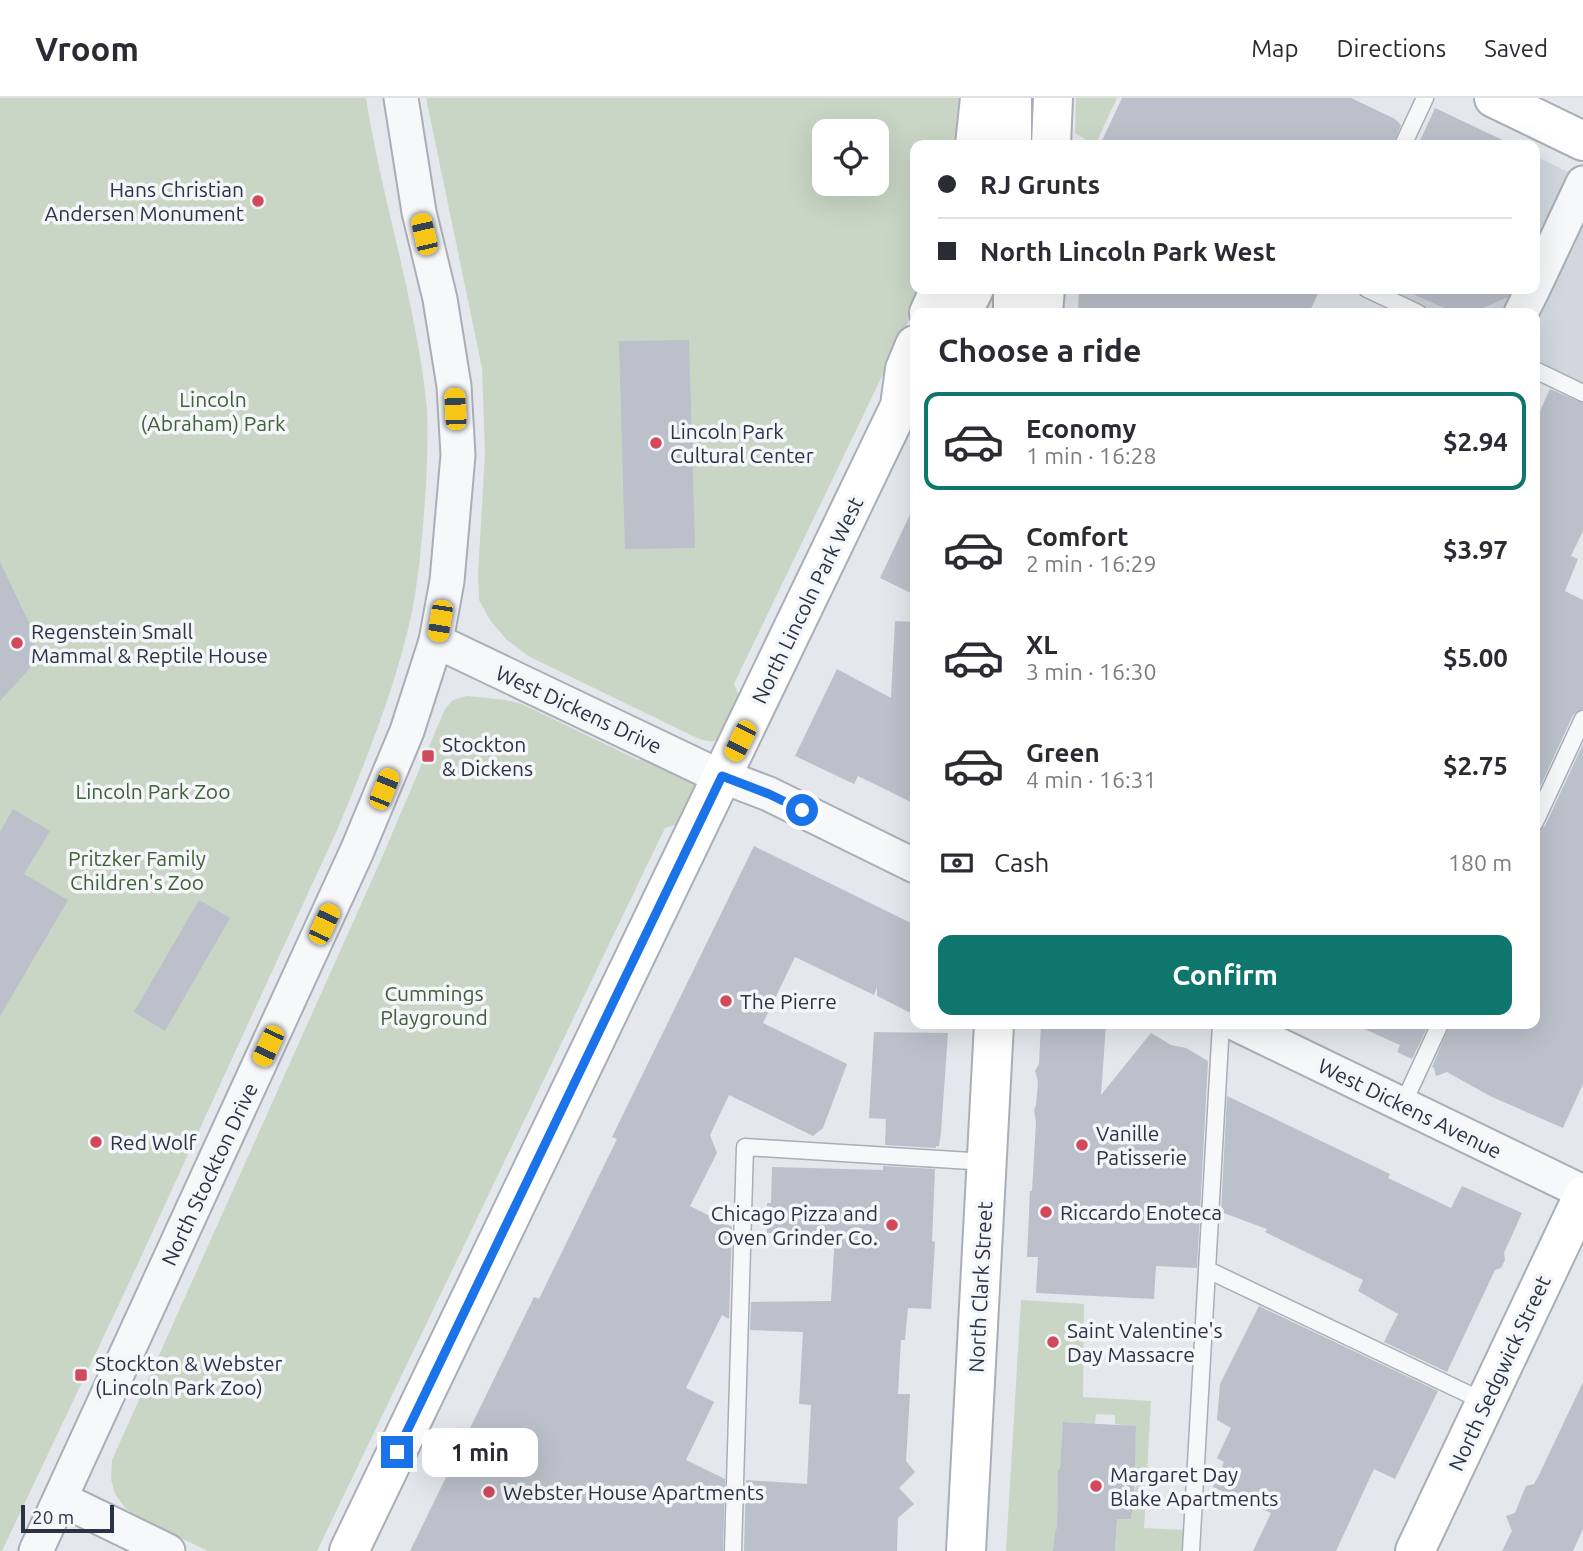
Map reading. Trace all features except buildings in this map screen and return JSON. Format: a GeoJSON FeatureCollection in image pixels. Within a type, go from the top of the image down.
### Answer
{"type":"FeatureCollection","features":[{"type":"Feature","properties":{"kind":"street","name":"North Stockton Drive"},"geometry":{"type":"LineString","coordinates":[[36,1551],[371,820],[407,731],[436,641],[447,582],[458,455],[454,386],[440,299],[419,212],[401,98]]}},
{"type":"Feature","properties":{"kind":"street"},"geometry":{"type":"LineString","coordinates":[[976,140],[980,98]]}},
{"type":"Feature","properties":{"kind":"street"},"geometry":{"type":"LineString","coordinates":[[1012,98],[1012,140]]}},
{"type":"Feature","properties":{"kind":"street"},"geometry":{"type":"LineString","coordinates":[[1052,140],[1053,98]]}},
{"type":"Feature","properties":{"kind":"street"},"geometry":{"type":"LineString","coordinates":[[1494,98],[1583,141]]}},
{"type":"Feature","properties":{"kind":"street"},"geometry":{"type":"LineString","coordinates":[[1540,274],[1583,183]]}},
{"type":"Feature","properties":{"kind":"street","name":"North Lincoln Park West"},"geometry":{"type":"LineString","coordinates":[[349,1551],[722,776],[908,400],[905,369],[910,357]]}},
{"type":"Feature","properties":{"kind":"street","name":"West Dickens Drive"},"geometry":{"type":"LineString","coordinates":[[436,641],[722,776]]}},
{"type":"Feature","properties":{"kind":"street"},"geometry":{"type":"LineString","coordinates":[[722,776],[769,794],[910,864]]}},
{"type":"Feature","properties":{"kind":"street","name":"North Clark Street"},"geometry":{"type":"LineString","coordinates":[[966,1551],[994,1029]]}},
{"type":"Feature","properties":{"kind":"street","name":"West Dickens Avenue"},"geometry":{"type":"LineString","coordinates":[[1246,1029],[1583,1194]]}},
{"type":"Feature","properties":{"kind":"street","name":"North Sedgwick Street"},"geometry":{"type":"LineString","coordinates":[[1415,1551],[1583,1194]]}},
{"type":"Feature","properties":{"kind":"street"},"geometry":{"type":"LineString","coordinates":[[61,1499],[168,1551]]}},
{"type":"Feature","properties":{"kind":"lane"},"geometry":{"type":"LineString","coordinates":[[1405,140],[1425,98]]}},
{"type":"Feature","properties":{"kind":"lane"},"geometry":{"type":"LineString","coordinates":[[1378,294],[1407,308]]}},
{"type":"Feature","properties":{"kind":"lane"},"geometry":{"type":"LineString","coordinates":[[1540,372],[1583,393]]}},
{"type":"Feature","properties":{"kind":"lane"},"geometry":{"type":"LineString","coordinates":[[1540,811],[1583,719]]}},
{"type":"Feature","properties":{"kind":"lane"},"geometry":{"type":"LineString","coordinates":[[1191,1551],[1221,1029]]}},
{"type":"Feature","properties":{"kind":"lane"},"geometry":{"type":"LineString","coordinates":[[1403,1104],[1438,1029]]}},
{"type":"Feature","properties":{"kind":"lane"},"geometry":{"type":"LineString","coordinates":[[733,1551],[745,1147],[987,1162]]}},
{"type":"Feature","properties":{"kind":"lane"},"geometry":{"type":"LineString","coordinates":[[1208,1270],[1485,1402]]}},
{"type":"Feature","properties":{"kind":"shaded area"},"geometry":{"type":"Polygon","coordinates":[[[1540,158],[1583,179],[1583,387],[1540,366],[1540,308],[1421,308],[1392,294],[1540,294],[1540,158]]]}},
{"type":"Feature","properties":{"kind":"green space","name":"Lincoln (Abraham) Park"},"geometry":{"type":"Polygon","coordinates":[[[0,98],[366,98],[414,324],[426,400],[428,432],[422,533],[412,612],[398,667],[370,748],[338,828],[129,1283],[2,1551],[0,1551],[0,98]]]}},
{"type":"Feature","properties":{"kind":"green space"},"geometry":{"type":"Polygon","coordinates":[[[426,98],[971,98],[965,140],[910,140],[910,294],[922,294],[915,308],[910,308],[910,318],[734,684],[741,702],[722,738],[705,741],[695,737],[530,657],[507,640],[490,620],[479,600],[485,454],[482,368],[426,98]]]}},
{"type":"Feature","properties":{"kind":"green space"},"geometry":{"type":"Polygon","coordinates":[[[1076,98],[1117,98],[1097,140],[1087,140],[1075,133],[1076,98]]]}},
{"type":"Feature","properties":{"kind":"green space","name":"Cummings Playground"},"geometry":{"type":"Polygon","coordinates":[[[467,696],[522,704],[638,760],[653,755],[694,777],[698,787],[684,822],[665,828],[317,1551],[208,1551],[139,1518],[125,1508],[115,1494],[111,1479],[112,1460],[380,862],[445,709],[453,700],[467,696]]]}},
{"type":"Feature","properties":{"kind":"green space"},"geometry":{"type":"Polygon","coordinates":[[[1021,1300],[1084,1304],[1083,1397],[1151,1401],[1144,1528],[1184,1530],[1183,1551],[1115,1551],[1117,1519],[1131,1519],[1137,1475],[1134,1471],[1136,1427],[1115,1424],[1115,1415],[1096,1414],[1095,1424],[1064,1422],[1053,1551],[1006,1551],[1021,1300]]]}},
{"type":"Feature","properties":{"kind":"place","name":"Hans Christian Andersen Monument"},"geometry":{"type":"Point","coordinates":[258,201]}},
{"type":"Feature","properties":{"kind":"place","name":"Lincoln Park Cultural Center"},"geometry":{"type":"Point","coordinates":[656,443]}},
{"type":"Feature","properties":{"kind":"place","name":"Regenstein Small Mammal & Reptile House"},"geometry":{"type":"Point","coordinates":[17,643]}},
{"type":"Feature","properties":{"kind":"place","name":"Stockton & Dickens"},"geometry":{"type":"Point","coordinates":[428,756]}},
{"type":"Feature","properties":{"kind":"place","name":"The Pierre"},"geometry":{"type":"Point","coordinates":[726,1001]}},
{"type":"Feature","properties":{"kind":"place","name":"Red Wolf"},"geometry":{"type":"Point","coordinates":[96,1142]}},
{"type":"Feature","properties":{"kind":"place","name":"Vanille Patisserie"},"geometry":{"type":"Point","coordinates":[1082,1145]}},
{"type":"Feature","properties":{"kind":"place","name":"Riccardo Enoteca"},"geometry":{"type":"Point","coordinates":[1046,1212]}},
{"type":"Feature","properties":{"kind":"place","name":"Chicago Pizza and Oven Grinder Co."},"geometry":{"type":"Point","coordinates":[892,1225]}},
{"type":"Feature","properties":{"kind":"place","name":"Saint Valentine's Day Massacre"},"geometry":{"type":"Point","coordinates":[1053,1342]}},
{"type":"Feature","properties":{"kind":"place","name":"Stockton & Webster (Lincoln Park Zoo)"},"geometry":{"type":"Point","coordinates":[81,1375]}},
{"type":"Feature","properties":{"kind":"place","name":"Margaret Day Blake Apartments"},"geometry":{"type":"Point","coordinates":[1096,1486]}},
{"type":"Feature","properties":{"kind":"place","name":"Webster House Apartments"},"geometry":{"type":"Point","coordinates":[489,1492]}},
{"type":"Feature","properties":{"kind":"route"},"geometry":{"type":"LineString","coordinates":[[397,1452],[722,776],[802,810]]}},
{"type":"Feature","properties":{"kind":"park label","name":"Lincoln Park Zoo"},"geometry":{"type":"Point","coordinates":[153,791]}},
{"type":"Feature","properties":{"kind":"park label","name":"Pritzker Family Children's Zoo"},"geometry":{"type":"Point","coordinates":[137,870]}}]}
